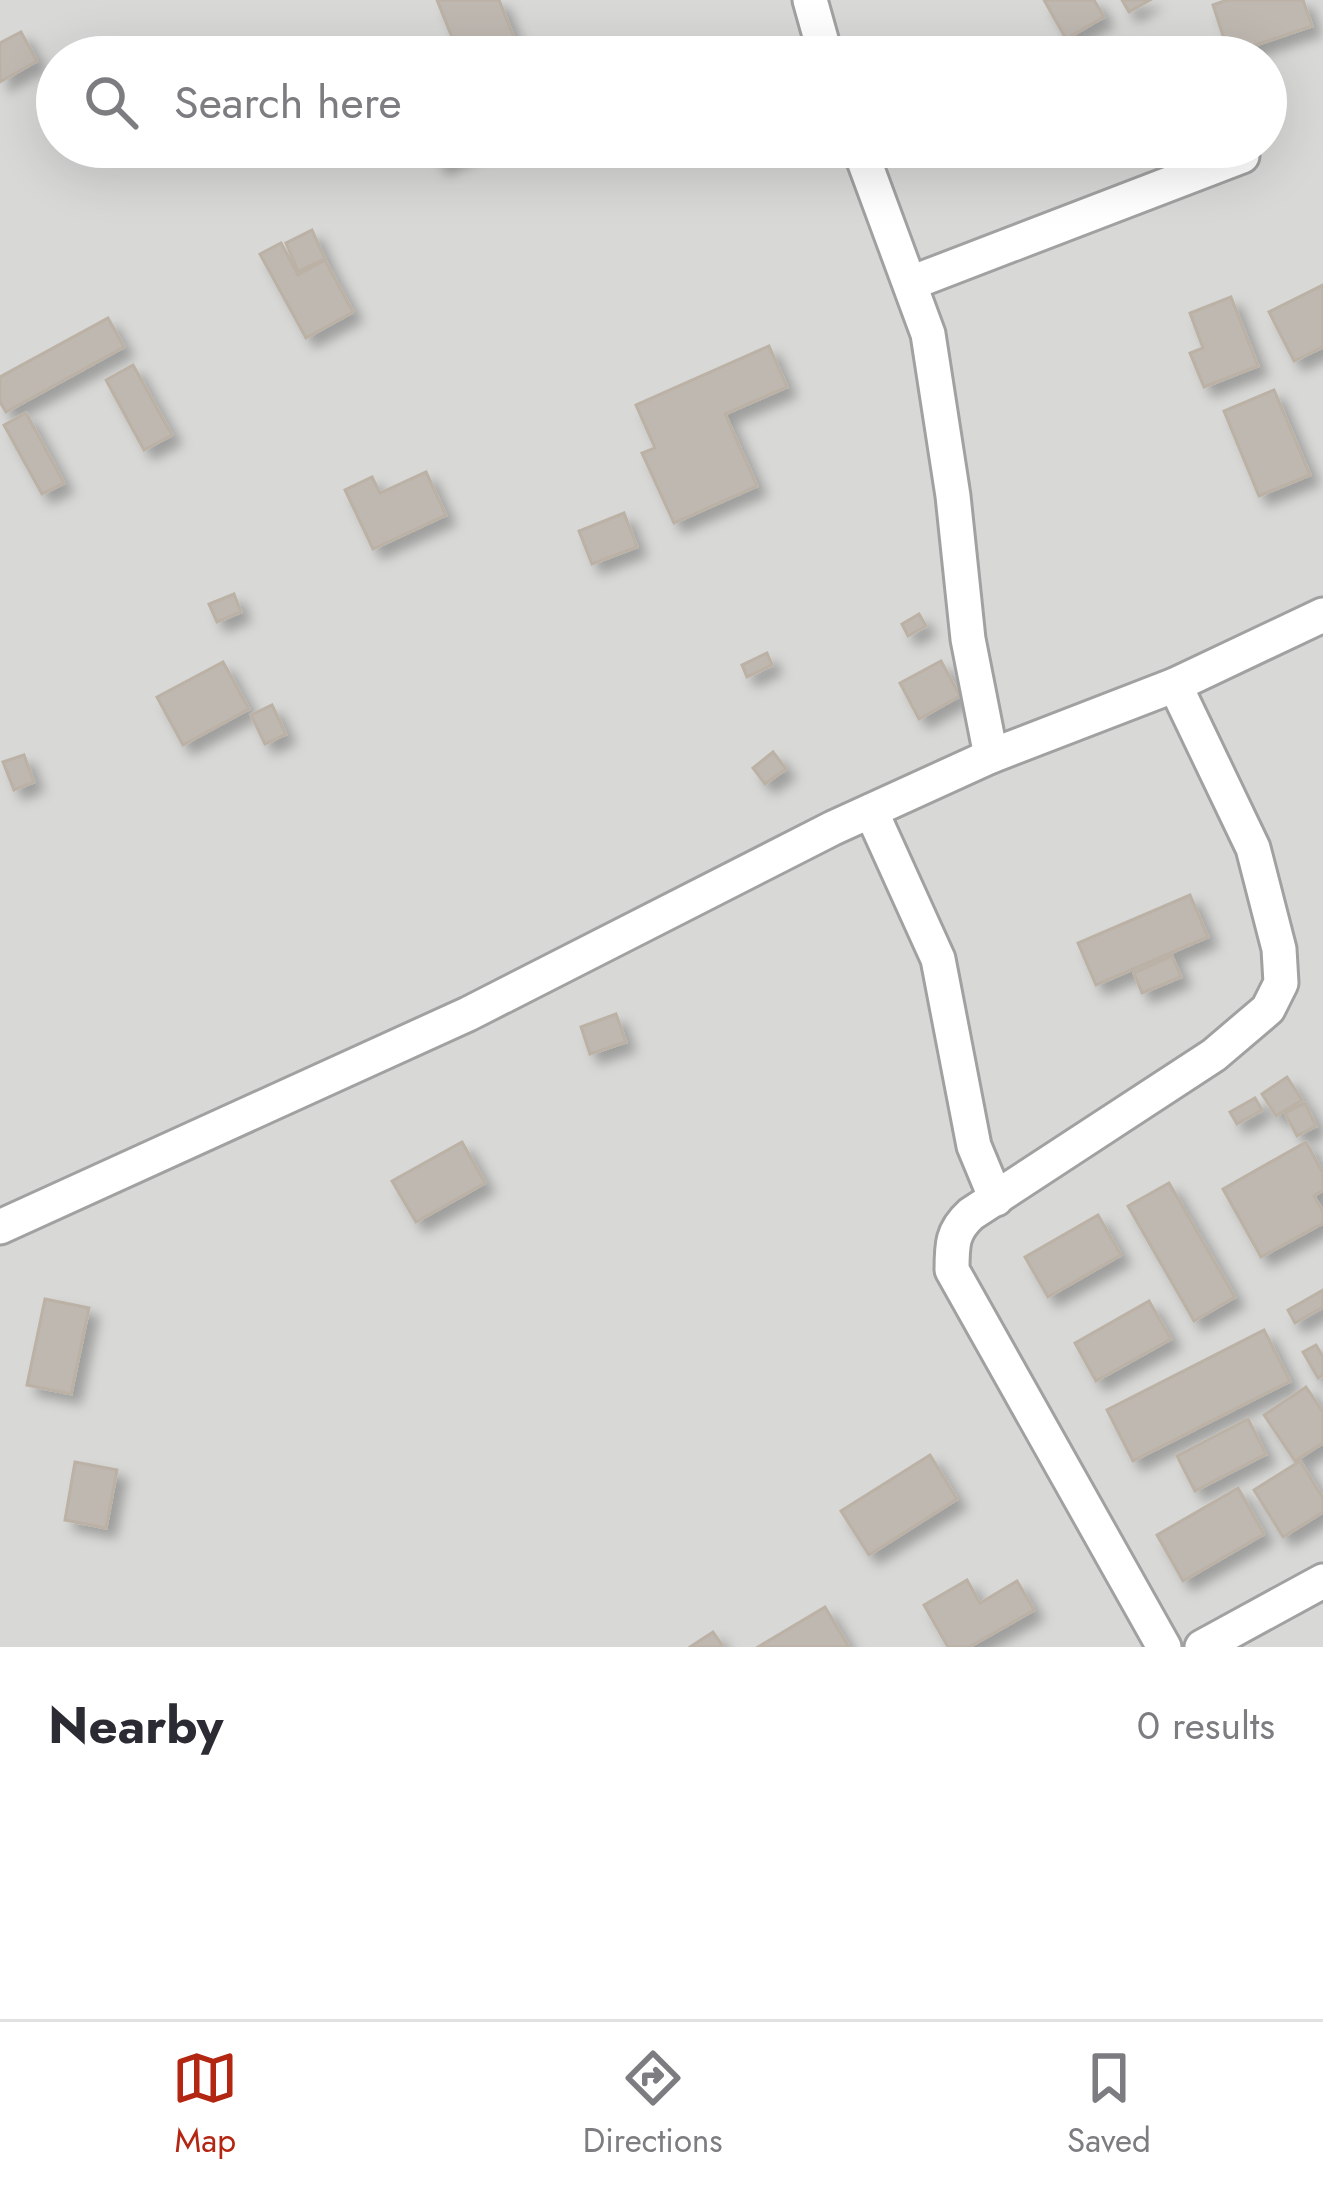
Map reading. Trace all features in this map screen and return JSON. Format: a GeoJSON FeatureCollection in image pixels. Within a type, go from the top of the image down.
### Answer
{"type":"FeatureCollection","features":[{"type":"Feature","properties":{"kind":"street"},"geometry":{"type":"LineString","coordinates":[[810,0],[820,36]]}},
{"type":"Feature","properties":{"kind":"street"},"geometry":{"type":"LineString","coordinates":[[867,168],[928,334],[953,496],[968,639],[991,756]]}},
{"type":"Feature","properties":{"kind":"street"},"geometry":{"type":"LineString","coordinates":[[911,284],[1211,168]]}},
{"type":"Feature","properties":{"kind":"street"},"geometry":{"type":"LineString","coordinates":[[0,1227],[468,1014],[872,811],[991,756],[1175,685],[1323,615]]}},
{"type":"Feature","properties":{"kind":"street"},"geometry":{"type":"LineString","coordinates":[[1164,1647],[952,1270],[952,1241],[958,1226],[995,1199],[1214,1055],[1268,1009],[1281,983],[1280,949],[1253,848],[1175,685]]}},
{"type":"Feature","properties":{"kind":"street"},"geometry":{"type":"LineString","coordinates":[[872,811],[938,959],[974,1146],[995,1199]]}},
{"type":"Feature","properties":{"kind":"street"},"geometry":{"type":"LineString","coordinates":[[1202,1647],[1323,1581]]}},
{"type":"Feature","properties":{"kind":"shaded area"},"geometry":{"type":"Polygon","coordinates":[[[0,0],[1323,0],[1323,1647],[0,1647],[0,0]]]}},
{"type":"Feature","properties":{"kind":"building"},"geometry":{"type":"Polygon","coordinates":[[[437,0],[499,0],[513,36],[452,36],[437,0]]]}},
{"type":"Feature","properties":{"kind":"building"},"geometry":{"type":"Polygon","coordinates":[[[1044,0],[1094,0],[1104,17],[1064,36],[1044,0]]]}},
{"type":"Feature","properties":{"kind":"building"},"geometry":{"type":"Polygon","coordinates":[[[1122,0],[1150,0],[1129,12],[1122,0]]]}},
{"type":"Feature","properties":{"kind":"building"},"geometry":{"type":"Polygon","coordinates":[[[1227,0],[1303,0],[1312,26],[1282,36],[1223,36],[1213,5],[1227,0]]]}},
{"type":"Feature","properties":{"kind":"building"},"geometry":{"type":"Polygon","coordinates":[[[21,32],[36,62],[0,82],[0,43],[21,32]]]}},
{"type":"Feature","properties":{"kind":"building"},"geometry":{"type":"Polygon","coordinates":[[[312,230],[325,259],[298,271],[286,243],[312,230]]]}},
{"type":"Feature","properties":{"kind":"building"},"geometry":{"type":"Polygon","coordinates":[[[281,243],[298,275],[325,260],[353,312],[306,338],[260,254],[281,243]]]}},
{"type":"Feature","properties":{"kind":"building"},"geometry":{"type":"Polygon","coordinates":[[[1323,285],[1323,347],[1294,361],[1269,312],[1323,285]]]}},
{"type":"Feature","properties":{"kind":"building"},"geometry":{"type":"Polygon","coordinates":[[[1231,297],[1258,366],[1204,387],[1190,353],[1203,348],[1190,313],[1231,297]]]}},
{"type":"Feature","properties":{"kind":"building"},"geometry":{"type":"Polygon","coordinates":[[[108,318],[124,347],[6,412],[0,402],[0,377],[108,318]]]}},
{"type":"Feature","properties":{"kind":"building"},"geometry":{"type":"Polygon","coordinates":[[[769,346],[787,387],[725,414],[757,486],[674,523],[642,453],[655,448],[636,405],[769,346]]]}},
{"type":"Feature","properties":{"kind":"building"},"geometry":{"type":"Polygon","coordinates":[[[133,365],[172,435],[144,450],[106,380],[133,365]]]}},
{"type":"Feature","properties":{"kind":"building"},"geometry":{"type":"Polygon","coordinates":[[[1274,390],[1310,475],[1259,496],[1224,411],[1274,390]]]}},
{"type":"Feature","properties":{"kind":"building"},"geometry":{"type":"Polygon","coordinates":[[[26,413],[64,483],[42,494],[4,425],[26,413]]]}},
{"type":"Feature","properties":{"kind":"building"},"geometry":{"type":"Polygon","coordinates":[[[426,472],[446,515],[373,549],[345,490],[372,477],[380,493],[426,472]]]}},
{"type":"Feature","properties":{"kind":"building"},"geometry":{"type":"Polygon","coordinates":[[[624,513],[637,547],[592,564],[579,531],[624,513]]]}},
{"type":"Feature","properties":{"kind":"building"},"geometry":{"type":"Polygon","coordinates":[[[234,594],[241,612],[217,622],[209,604],[234,594]]]}},
{"type":"Feature","properties":{"kind":"building"},"geometry":{"type":"Polygon","coordinates":[[[919,614],[926,626],[908,636],[902,624],[919,614]]]}},
{"type":"Feature","properties":{"kind":"building"},"geometry":{"type":"Polygon","coordinates":[[[767,653],[772,665],[747,677],[742,665],[767,653]]]}},
{"type":"Feature","properties":{"kind":"building"},"geometry":{"type":"Polygon","coordinates":[[[941,661],[960,696],[919,719],[900,683],[941,661]]]}},
{"type":"Feature","properties":{"kind":"building"},"geometry":{"type":"Polygon","coordinates":[[[223,662],[249,709],[183,745],[157,697],[223,662]]]}},
{"type":"Feature","properties":{"kind":"building"},"geometry":{"type":"Polygon","coordinates":[[[272,705],[286,734],[265,744],[251,715],[272,705]]]}},
{"type":"Feature","properties":{"kind":"building"},"geometry":{"type":"Polygon","coordinates":[[[773,752],[786,769],[765,784],[753,768],[773,752]]]}},
{"type":"Feature","properties":{"kind":"building"},"geometry":{"type":"Polygon","coordinates":[[[24,755],[34,782],[14,790],[3,762],[24,755]]]}},
{"type":"Feature","properties":{"kind":"building"},"geometry":{"type":"Polygon","coordinates":[[[1190,895],[1208,937],[1096,985],[1078,943],[1190,895]]]}},
{"type":"Feature","properties":{"kind":"building"},"geometry":{"type":"Polygon","coordinates":[[[1172,956],[1181,977],[1142,993],[1134,973],[1172,956]]]}},
{"type":"Feature","properties":{"kind":"building"},"geometry":{"type":"Polygon","coordinates":[[[616,1014],[626,1042],[590,1054],[581,1027],[616,1014]]]}},
{"type":"Feature","properties":{"kind":"building"},"geometry":{"type":"Polygon","coordinates":[[[1287,1077],[1302,1100],[1276,1116],[1262,1094],[1287,1077]]]}},
{"type":"Feature","properties":{"kind":"building"},"geometry":{"type":"Polygon","coordinates":[[[1255,1098],[1262,1110],[1237,1124],[1230,1112],[1255,1098]]]}},
{"type":"Feature","properties":{"kind":"building"},"geometry":{"type":"Polygon","coordinates":[[[1305,1103],[1316,1126],[1297,1136],[1285,1113],[1305,1103]]]}},
{"type":"Feature","properties":{"kind":"building"},"geometry":{"type":"Polygon","coordinates":[[[462,1142],[485,1183],[416,1222],[392,1181],[462,1142]]]}},
{"type":"Feature","properties":{"kind":"building"},"geometry":{"type":"Polygon","coordinates":[[[1306,1142],[1323,1173],[1323,1190],[1314,1196],[1323,1223],[1261,1257],[1223,1189],[1306,1142]]]}},
{"type":"Feature","properties":{"kind":"building"},"geometry":{"type":"Polygon","coordinates":[[[1169,1183],[1235,1297],[1194,1321],[1128,1206],[1169,1183]]]}},
{"type":"Feature","properties":{"kind":"building"},"geometry":{"type":"Polygon","coordinates":[[[1098,1215],[1121,1255],[1048,1297],[1025,1257],[1098,1215]]]}},
{"type":"Feature","properties":{"kind":"building"},"geometry":{"type":"Polygon","coordinates":[[[1323,1290],[1323,1307],[1295,1323],[1288,1310],[1323,1290]]]}},
{"type":"Feature","properties":{"kind":"building"},"geometry":{"type":"Polygon","coordinates":[[[45,1299],[89,1308],[71,1394],[27,1385],[45,1299]]]}},
{"type":"Feature","properties":{"kind":"building"},"geometry":{"type":"Polygon","coordinates":[[[1149,1301],[1171,1339],[1096,1381],[1075,1343],[1149,1301]]]}},
{"type":"Feature","properties":{"kind":"building"},"geometry":{"type":"Polygon","coordinates":[[[1264,1330],[1290,1381],[1133,1461],[1107,1410],[1264,1330]]]}},
{"type":"Feature","properties":{"kind":"building"},"geometry":{"type":"Polygon","coordinates":[[[1316,1345],[1323,1357],[1323,1375],[1318,1378],[1303,1352],[1316,1345]]]}},
{"type":"Feature","properties":{"kind":"building"},"geometry":{"type":"Polygon","coordinates":[[[1306,1387],[1323,1412],[1323,1443],[1295,1461],[1264,1415],[1306,1387]]]}},
{"type":"Feature","properties":{"kind":"building"},"geometry":{"type":"Polygon","coordinates":[[[1248,1419],[1266,1454],[1195,1491],[1177,1456],[1248,1419]]]}},
{"type":"Feature","properties":{"kind":"building"},"geometry":{"type":"Polygon","coordinates":[[[930,1455],[957,1499],[869,1555],[841,1511],[930,1455]]]}},
{"type":"Feature","properties":{"kind":"building"},"geometry":{"type":"Polygon","coordinates":[[[1300,1461],[1323,1498],[1323,1512],[1283,1537],[1254,1490],[1300,1461]]]}},
{"type":"Feature","properties":{"kind":"building"},"geometry":{"type":"Polygon","coordinates":[[[75,1462],[117,1470],[106,1528],[65,1520],[75,1462]]]}},
{"type":"Feature","properties":{"kind":"building"},"geometry":{"type":"Polygon","coordinates":[[[1238,1488],[1264,1534],[1183,1581],[1157,1535],[1238,1488]]]}},
{"type":"Feature","properties":{"kind":"building"},"geometry":{"type":"Polygon","coordinates":[[[967,1580],[980,1603],[1017,1581],[1034,1610],[969,1647],[948,1647],[924,1605],[967,1580]]]}},
{"type":"Feature","properties":{"kind":"building"},"geometry":{"type":"Polygon","coordinates":[[[825,1607],[849,1647],[758,1647],[825,1607]]]}},
{"type":"Feature","properties":{"kind":"building"},"geometry":{"type":"Polygon","coordinates":[[[713,1632],[719,1647],[690,1647],[713,1632]]]}}]}
